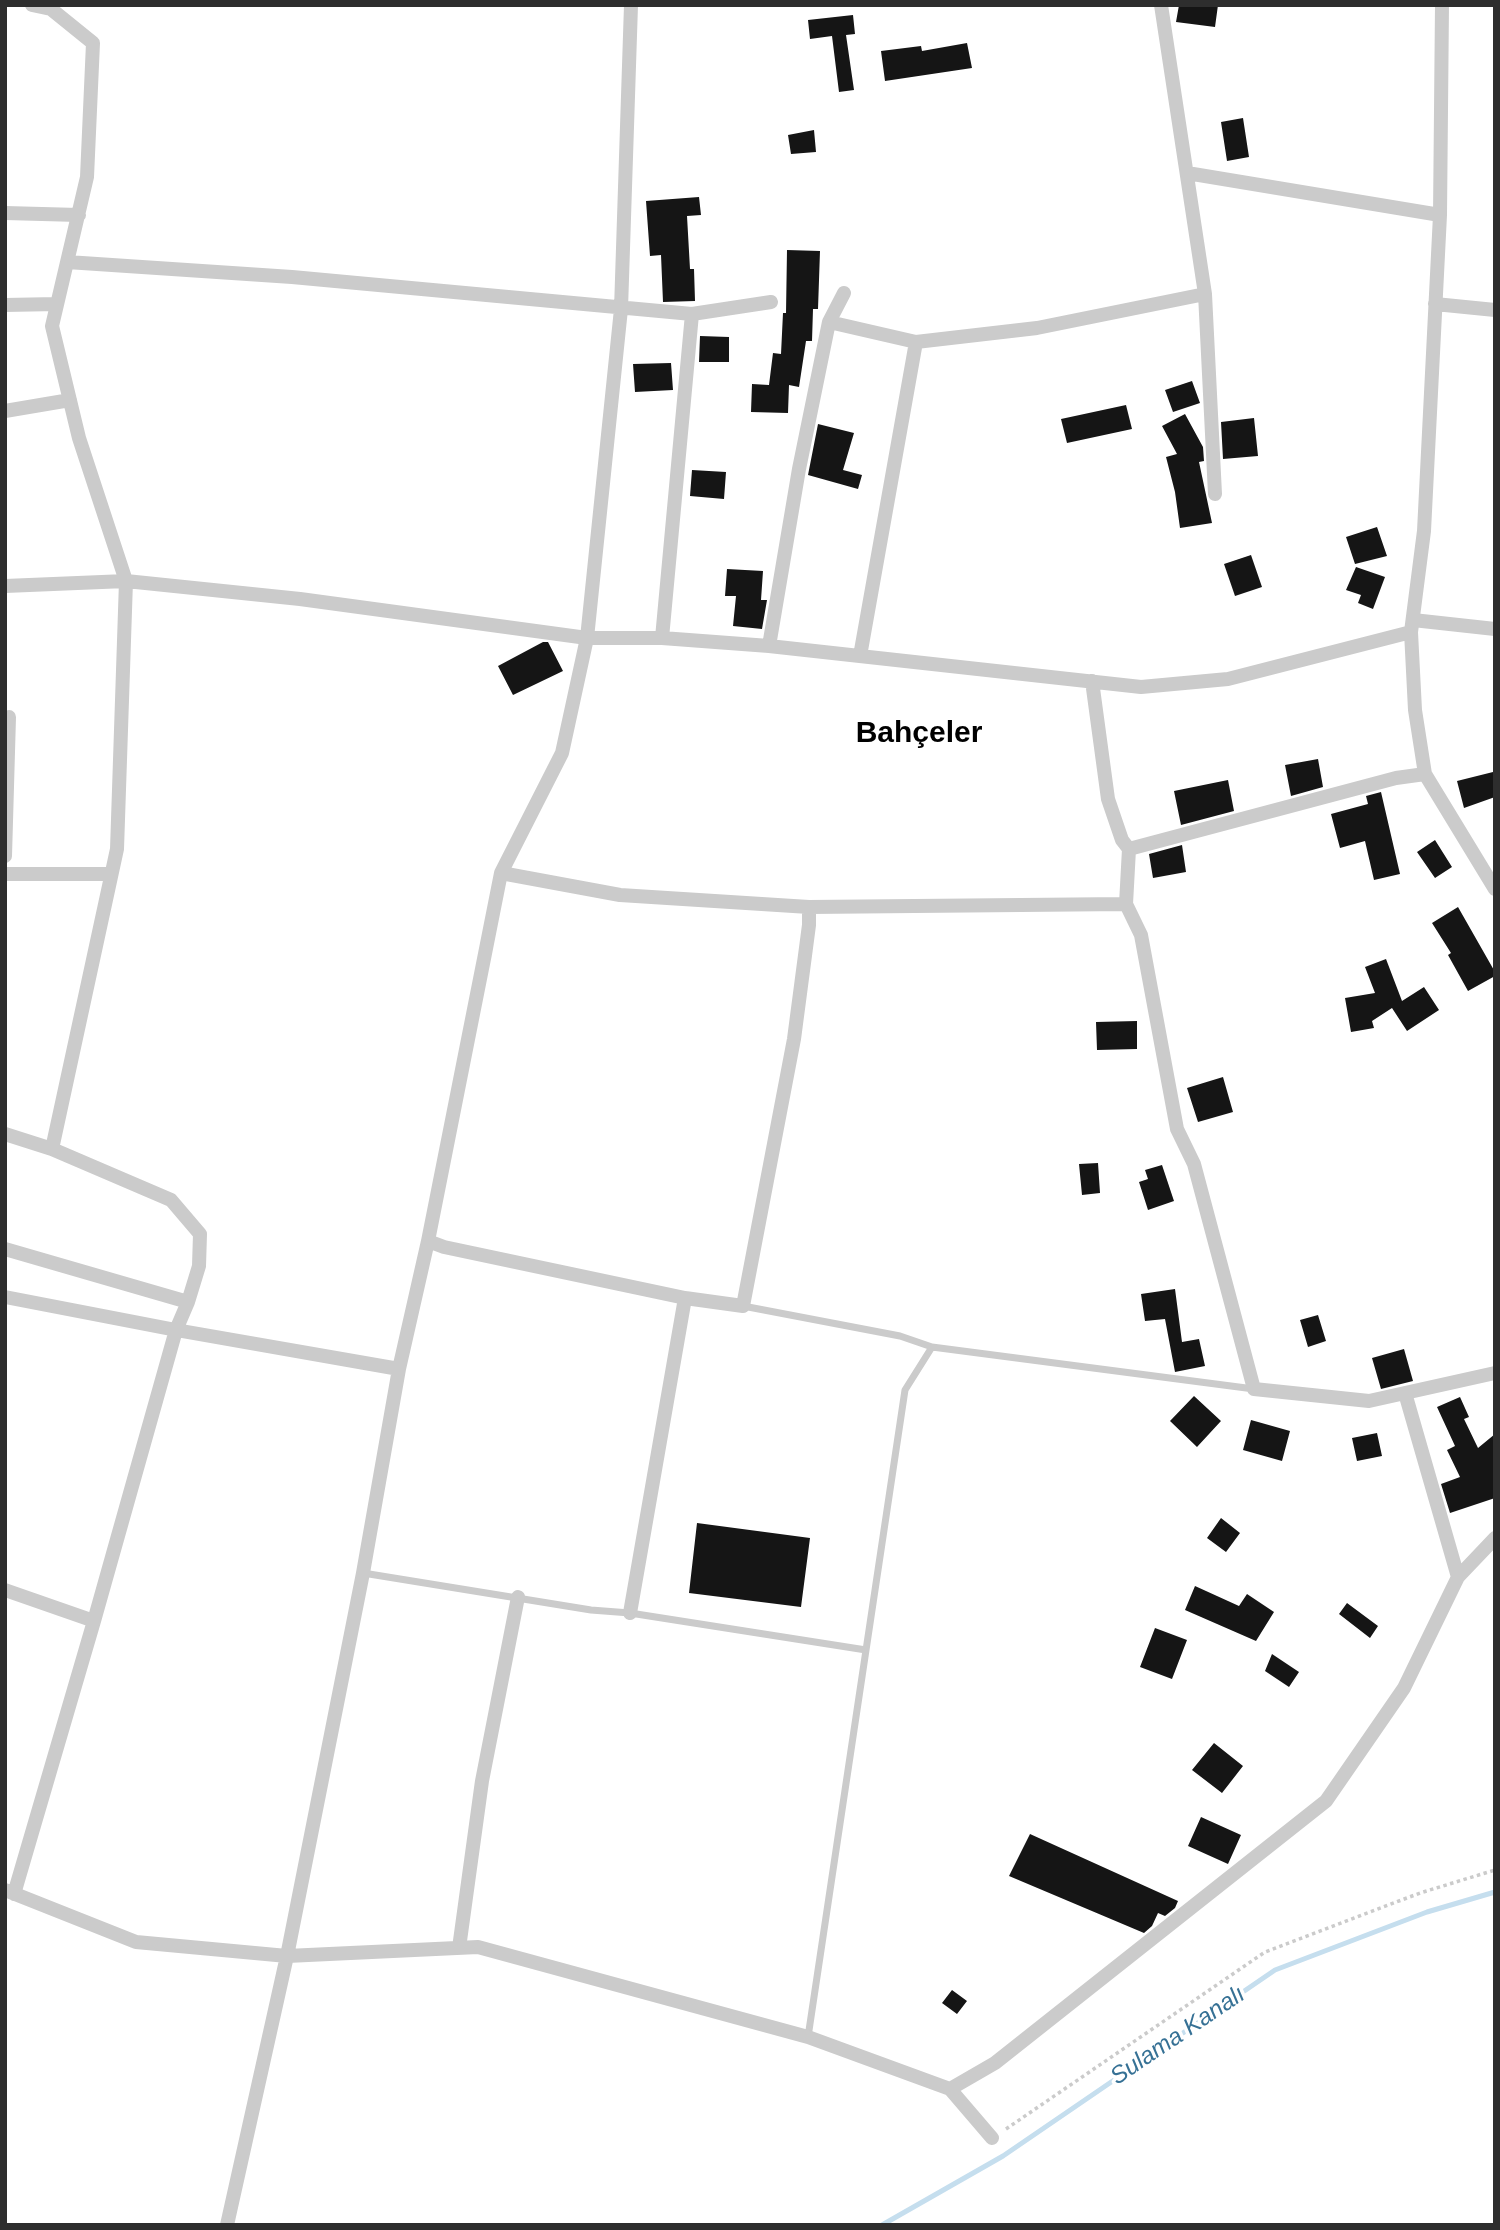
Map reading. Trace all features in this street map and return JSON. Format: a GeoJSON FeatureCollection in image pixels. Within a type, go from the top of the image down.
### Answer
{"type":"FeatureCollection","features":[{"type":"Feature","properties":{"kind":"street"},"geometry":{"type":"LineString","coordinates":[[32,5],[51,9],[93,43],[87,177],[52,326],[79,438],[126,581],[117,849],[52,1149]]}},
{"type":"Feature","properties":{"kind":"street"},"geometry":{"type":"LineString","coordinates":[[227,2225],[287,1956],[399,1369],[428,1241],[502,873],[562,752],[587,638],[621,309],[631,5]]}},
{"type":"Feature","properties":{"kind":"street"},"geometry":{"type":"LineString","coordinates":[[1160,5],[1205,293],[1215,494]]}},
{"type":"Feature","properties":{"kind":"street"},"geometry":{"type":"LineString","coordinates":[[1442,5],[1440,215],[1424,531],[1412,626],[1415,710],[1425,774],[1495,889]]}},
{"type":"Feature","properties":{"kind":"street"},"geometry":{"type":"LineString","coordinates":[[1187,173],[1440,215]]}},
{"type":"Feature","properties":{"kind":"street"},"geometry":{"type":"LineString","coordinates":[[5,213],[79,215]]}},
{"type":"Feature","properties":{"kind":"street"},"geometry":{"type":"LineString","coordinates":[[67,262],[292,277],[692,314],[771,302]]}},
{"type":"Feature","properties":{"kind":"street"},"geometry":{"type":"LineString","coordinates":[[769,646],[799,469],[829,322],[845,293]]}},
{"type":"Feature","properties":{"kind":"street"},"geometry":{"type":"LineString","coordinates":[[829,322],[916,342],[1037,328],[1205,293]]}},
{"type":"Feature","properties":{"kind":"street"},"geometry":{"type":"LineString","coordinates":[[5,305],[57,304]]}},
{"type":"Feature","properties":{"kind":"street"},"geometry":{"type":"LineString","coordinates":[[1435,304],[1495,310]]}},
{"type":"Feature","properties":{"kind":"street"},"geometry":{"type":"LineString","coordinates":[[662,638],[692,314]]}},
{"type":"Feature","properties":{"kind":"street"},"geometry":{"type":"LineString","coordinates":[[860,656],[916,342]]}},
{"type":"Feature","properties":{"kind":"street"},"geometry":{"type":"LineString","coordinates":[[5,411],[70,400]]}},
{"type":"Feature","properties":{"kind":"street"},"geometry":{"type":"LineString","coordinates":[[5,586],[126,581],[300,599],[587,638],[662,638],[769,646],[1140,687],[1228,680],[1412,626],[1495,628]]}},
{"type":"Feature","properties":{"kind":"street"},"geometry":{"type":"LineString","coordinates":[[1092,681],[1108,799],[1122,839],[1129,849],[1126,904],[1141,935],[1177,1129],[1194,1164],[1254,1389],[1369,1401],[1495,1373]]}},
{"type":"Feature","properties":{"kind":"street"},"geometry":{"type":"LineString","coordinates":[[5,856],[9,716]]}},
{"type":"Feature","properties":{"kind":"street"},"geometry":{"type":"LineString","coordinates":[[1129,849],[1396,778],[1425,774]]}},
{"type":"Feature","properties":{"kind":"street"},"geometry":{"type":"LineString","coordinates":[[502,873],[620,895],[809,908],[1126,904]]}},
{"type":"Feature","properties":{"kind":"street"},"geometry":{"type":"LineString","coordinates":[[5,874],[111,874]]}},
{"type":"Feature","properties":{"kind":"street"},"geometry":{"type":"LineString","coordinates":[[428,1241],[444,1247],[685,1298],[743,1306],[794,1039],[809,908]]}},
{"type":"Feature","properties":{"kind":"street"},"geometry":{"type":"LineString","coordinates":[[5,1135],[52,1149],[171,1200],[200,1234],[199,1266],[176,1330],[94,1621],[10,1892],[136,1942],[287,1956],[478,1947],[808,2037],[950,2089],[992,2138]]}},
{"type":"Feature","properties":{"kind":"street"},"geometry":{"type":"LineString","coordinates":[[5,1249],[188,1302]]}},
{"type":"Feature","properties":{"kind":"street"},"geometry":{"type":"LineString","coordinates":[[5,1297],[399,1369]]}},
{"type":"Feature","properties":{"kind":"street"},"geometry":{"type":"LineString","coordinates":[[630,1613],[685,1298]]}},
{"type":"Feature","properties":{"kind":"street"},"geometry":{"type":"LineString","coordinates":[[1405,1393],[1458,1577]]}},
{"type":"Feature","properties":{"kind":"street"},"geometry":{"type":"LineString","coordinates":[[950,2089],[995,2063],[1326,1801],[1404,1688],[1458,1577],[1495,1538]]}},
{"type":"Feature","properties":{"kind":"street"},"geometry":{"type":"LineString","coordinates":[[5,1590],[94,1621]]}},
{"type":"Feature","properties":{"kind":"street"},"geometry":{"type":"LineString","coordinates":[[459,1948],[482,1781],[518,1597]]}},
{"type":"Feature","properties":{"kind":"lane"},"geometry":{"type":"LineString","coordinates":[[743,1306],[900,1336],[932,1347],[1254,1389]]}},
{"type":"Feature","properties":{"kind":"lane"},"geometry":{"type":"LineString","coordinates":[[808,2037],[905,1390],[932,1347]]}},
{"type":"Feature","properties":{"kind":"lane"},"geometry":{"type":"LineString","coordinates":[[362,1573],[866,1650]]}},
{"type":"Feature","properties":{"kind":"path"},"geometry":{"type":"LineString","coordinates":[[992,2138],[1265,1952],[1420,1893],[1495,1870]]}},
{"type":"Feature","properties":{"kind":"building"},"geometry":{"type":"Polygon","coordinates":[[[1179,5],[1218,5],[1215,27],[1176,22],[1179,5]]]}},
{"type":"Feature","properties":{"kind":"building"},"geometry":{"type":"Polygon","coordinates":[[[853,15],[855,34],[846,35],[854,90],[839,92],[832,36],[810,39],[808,20],[853,15]]]}},
{"type":"Feature","properties":{"kind":"building"},"geometry":{"type":"Polygon","coordinates":[[[967,43],[972,68],[885,81],[881,51],[921,46],[922,51],[967,43]]]}},
{"type":"Feature","properties":{"kind":"building"},"geometry":{"type":"Polygon","coordinates":[[[1243,118],[1249,157],[1227,161],[1221,122],[1243,118]]]}},
{"type":"Feature","properties":{"kind":"building"},"geometry":{"type":"Polygon","coordinates":[[[814,130],[816,152],[791,154],[788,135],[814,130]]]}},
{"type":"Feature","properties":{"kind":"building"},"geometry":{"type":"Polygon","coordinates":[[[699,197],[701,215],[687,216],[695,301],[663,302],[661,255],[650,256],[646,201],[699,197]]]}},
{"type":"Feature","properties":{"kind":"building"},"geometry":{"type":"Polygon","coordinates":[[[787,250],[820,251],[818,309],[813,309],[812,341],[806,341],[799,387],[789,385],[788,413],[751,412],[752,384],[769,385],[773,353],[781,354],[783,313],[786,313],[787,250]]]}},
{"type":"Feature","properties":{"kind":"building"},"geometry":{"type":"Polygon","coordinates":[[[700,336],[729,337],[729,362],[699,362],[700,336]]]}},
{"type":"Feature","properties":{"kind":"building"},"geometry":{"type":"Polygon","coordinates":[[[671,363],[673,390],[635,392],[633,364],[671,363]]]}},
{"type":"Feature","properties":{"kind":"building"},"geometry":{"type":"Polygon","coordinates":[[[1192,381],[1200,403],[1173,412],[1165,390],[1192,381]]]}},
{"type":"Feature","properties":{"kind":"building"},"geometry":{"type":"Polygon","coordinates":[[[1126,405],[1132,429],[1067,443],[1061,419],[1126,405]]]}},
{"type":"Feature","properties":{"kind":"building"},"geometry":{"type":"Polygon","coordinates":[[[1185,414],[1203,447],[1204,461],[1199,462],[1212,523],[1180,528],[1166,457],[1177,454],[1162,426],[1185,414]]]}},
{"type":"Feature","properties":{"kind":"building"},"geometry":{"type":"Polygon","coordinates":[[[1254,418],[1258,456],[1223,459],[1221,422],[1254,418]]]}},
{"type":"Feature","properties":{"kind":"building"},"geometry":{"type":"Polygon","coordinates":[[[818,424],[854,433],[843,470],[862,475],[858,489],[808,475],[818,424]]]}},
{"type":"Feature","properties":{"kind":"building"},"geometry":{"type":"Polygon","coordinates":[[[692,470],[726,472],[724,499],[690,496],[692,470]]]}},
{"type":"Feature","properties":{"kind":"building"},"geometry":{"type":"Polygon","coordinates":[[[1377,527],[1387,556],[1355,564],[1346,537],[1377,527]]]}},
{"type":"Feature","properties":{"kind":"building"},"geometry":{"type":"Polygon","coordinates":[[[1251,555],[1262,587],[1235,596],[1224,564],[1251,555]]]}},
{"type":"Feature","properties":{"kind":"building"},"geometry":{"type":"Polygon","coordinates":[[[1356,567],[1385,577],[1373,609],[1358,603],[1361,595],[1346,590],[1356,567]]]}},
{"type":"Feature","properties":{"kind":"building"},"geometry":{"type":"Polygon","coordinates":[[[727,569],[763,571],[761,600],[767,600],[762,629],[733,626],[736,596],[725,596],[727,569]]]}},
{"type":"Feature","properties":{"kind":"building"},"geometry":{"type":"Polygon","coordinates":[[[543,642],[548,642],[563,671],[513,695],[498,666],[543,642]]]}},
{"type":"Feature","properties":{"kind":"building"},"geometry":{"type":"Polygon","coordinates":[[[1318,759],[1323,787],[1291,796],[1285,765],[1318,759]]]}},
{"type":"Feature","properties":{"kind":"building"},"geometry":{"type":"Polygon","coordinates":[[[1493,772],[1495,797],[1464,808],[1457,781],[1493,772]]]}},
{"type":"Feature","properties":{"kind":"building"},"geometry":{"type":"Polygon","coordinates":[[[1228,780],[1234,811],[1181,825],[1174,791],[1228,780]]]}},
{"type":"Feature","properties":{"kind":"building"},"geometry":{"type":"Polygon","coordinates":[[[1381,792],[1400,874],[1374,880],[1365,841],[1340,848],[1331,814],[1368,804],[1366,796],[1381,792]]]}},
{"type":"Feature","properties":{"kind":"building"},"geometry":{"type":"Polygon","coordinates":[[[1435,840],[1452,867],[1435,878],[1417,852],[1435,840]]]}},
{"type":"Feature","properties":{"kind":"building"},"geometry":{"type":"Polygon","coordinates":[[[1182,845],[1186,872],[1153,878],[1149,854],[1182,845]]]}},
{"type":"Feature","properties":{"kind":"building"},"geometry":{"type":"Polygon","coordinates":[[[1458,907],[1495,972],[1495,976],[1468,991],[1448,955],[1451,953],[1432,923],[1458,907]]]}},
{"type":"Feature","properties":{"kind":"building"},"geometry":{"type":"Polygon","coordinates":[[[1386,959],[1402,1001],[1424,987],[1439,1010],[1407,1031],[1392,1008],[1372,1021],[1374,1028],[1351,1032],[1345,998],[1375,993],[1365,967],[1386,959]]]}},
{"type":"Feature","properties":{"kind":"building"},"geometry":{"type":"Polygon","coordinates":[[[1137,1021],[1137,1049],[1097,1050],[1096,1022],[1137,1021]]]}},
{"type":"Feature","properties":{"kind":"building"},"geometry":{"type":"Polygon","coordinates":[[[1223,1077],[1233,1112],[1198,1122],[1187,1088],[1223,1077]]]}},
{"type":"Feature","properties":{"kind":"building"},"geometry":{"type":"Polygon","coordinates":[[[1098,1163],[1100,1193],[1082,1195],[1079,1164],[1098,1163]]]}},
{"type":"Feature","properties":{"kind":"building"},"geometry":{"type":"Polygon","coordinates":[[[1162,1165],[1174,1201],[1148,1210],[1139,1182],[1148,1179],[1145,1170],[1162,1165]]]}},
{"type":"Feature","properties":{"kind":"building"},"geometry":{"type":"Polygon","coordinates":[[[1175,1289],[1182,1342],[1199,1339],[1205,1366],[1175,1372],[1165,1319],[1145,1321],[1141,1294],[1175,1289]]]}},
{"type":"Feature","properties":{"kind":"building"},"geometry":{"type":"Polygon","coordinates":[[[1318,1315],[1326,1341],[1308,1347],[1300,1320],[1318,1315]]]}},
{"type":"Feature","properties":{"kind":"building"},"geometry":{"type":"Polygon","coordinates":[[[1404,1349],[1413,1381],[1381,1389],[1372,1358],[1404,1349]]]}},
{"type":"Feature","properties":{"kind":"building"},"geometry":{"type":"Polygon","coordinates":[[[1194,1396],[1221,1421],[1197,1447],[1170,1421],[1194,1396]]]}},
{"type":"Feature","properties":{"kind":"building"},"geometry":{"type":"Polygon","coordinates":[[[1460,1397],[1469,1417],[1464,1419],[1478,1448],[1495,1434],[1495,1498],[1450,1513],[1441,1484],[1460,1477],[1447,1450],[1455,1446],[1437,1407],[1460,1397]]]}},
{"type":"Feature","properties":{"kind":"building"},"geometry":{"type":"Polygon","coordinates":[[[1251,1420],[1290,1431],[1282,1461],[1243,1450],[1251,1420]]]}},
{"type":"Feature","properties":{"kind":"building"},"geometry":{"type":"Polygon","coordinates":[[[1377,1433],[1382,1456],[1357,1461],[1352,1438],[1377,1433]]]}},
{"type":"Feature","properties":{"kind":"building"},"geometry":{"type":"Polygon","coordinates":[[[1221,1518],[1240,1533],[1226,1552],[1207,1538],[1221,1518]]]}},
{"type":"Feature","properties":{"kind":"building"},"geometry":{"type":"Polygon","coordinates":[[[697,1523],[810,1538],[801,1607],[689,1593],[697,1523]]]}},
{"type":"Feature","properties":{"kind":"building"},"geometry":{"type":"Polygon","coordinates":[[[1195,1586],[1239,1606],[1247,1594],[1274,1612],[1256,1641],[1185,1610],[1195,1586]]]}},
{"type":"Feature","properties":{"kind":"building"},"geometry":{"type":"Polygon","coordinates":[[[1347,1603],[1378,1626],[1370,1638],[1339,1614],[1347,1603]]]}},
{"type":"Feature","properties":{"kind":"building"},"geometry":{"type":"Polygon","coordinates":[[[1155,1628],[1187,1640],[1172,1679],[1140,1667],[1155,1628]]]}},
{"type":"Feature","properties":{"kind":"building"},"geometry":{"type":"Polygon","coordinates":[[[1272,1654],[1299,1672],[1289,1687],[1265,1671],[1272,1654]]]}},
{"type":"Feature","properties":{"kind":"building"},"geometry":{"type":"Polygon","coordinates":[[[1214,1743],[1243,1766],[1222,1793],[1192,1770],[1214,1743]]]}},
{"type":"Feature","properties":{"kind":"building"},"geometry":{"type":"Polygon","coordinates":[[[1201,1817],[1241,1835],[1228,1864],[1188,1846],[1201,1817]]]}},
{"type":"Feature","properties":{"kind":"building"},"geometry":{"type":"Polygon","coordinates":[[[1030,1834],[1178,1901],[1175,1908],[1165,1916],[1158,1913],[1152,1926],[1144,1933],[1009,1876],[1030,1834]]]}},
{"type":"Feature","properties":{"kind":"building"},"geometry":{"type":"Polygon","coordinates":[[[952,1990],[967,2001],[957,2014],[942,2003],[952,1990]]]}},
{"type":"Feature","properties":{"kind":"waterway","name":"Sulama Kanalı"},"geometry":{"type":"LineString","coordinates":[[882,2225],[1003,2156],[1275,1970],[1427,1912],[1495,1892]]}},
{"type":"Feature","properties":{"kind":"district","name":"Bahçeler"},"geometry":{"type":"Point","coordinates":[919,734]}}]}
